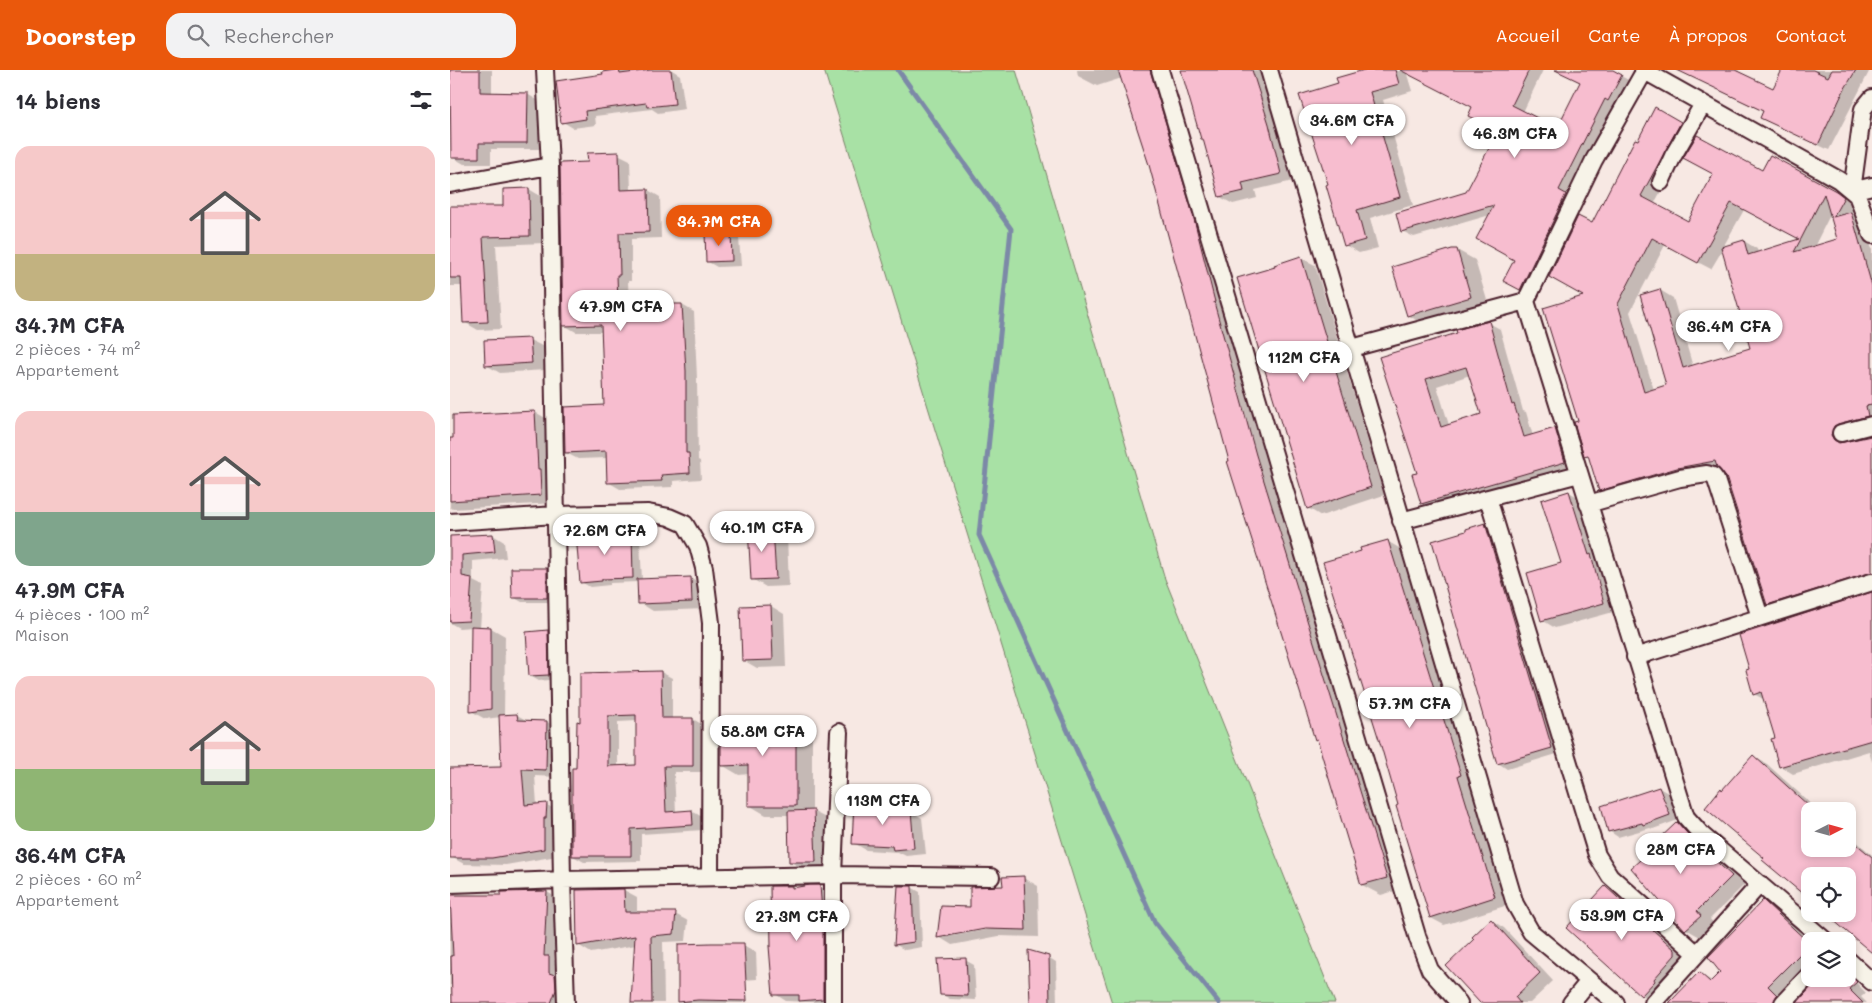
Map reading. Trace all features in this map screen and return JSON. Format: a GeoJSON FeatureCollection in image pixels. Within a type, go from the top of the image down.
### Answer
{"type":"FeatureCollection","features":[{"type":"Feature","properties":{"kind":"street"},"geometry":{"type":"LineString","coordinates":[[545,70],[550,166],[562,880],[566,1003]]}},
{"type":"Feature","properties":{"kind":"street"},"geometry":{"type":"LineString","coordinates":[[1160,70],[1418,939],[1430,970],[1459,1003]]}},
{"type":"Feature","properties":{"kind":"street"},"geometry":{"type":"LineString","coordinates":[[1269,70],[1514,904],[1531,932],[1616,1003]]}},
{"type":"Feature","properties":{"kind":"street"},"geometry":{"type":"LineString","coordinates":[[1816,932],[1702,835],[1686,817],[1526,301],[1594,160],[1644,70],[1839,180],[1857,195],[1872,235]]}},
{"type":"Feature","properties":{"kind":"street"},"geometry":{"type":"LineString","coordinates":[[1852,190],[1863,109],[1872,98]]}},
{"type":"Feature","properties":{"kind":"street"},"geometry":{"type":"LineString","coordinates":[[1661,182],[1673,156],[1703,104]]}},
{"type":"Feature","properties":{"kind":"street"},"geometry":{"type":"LineString","coordinates":[[450,184],[550,166]]}},
{"type":"Feature","properties":{"kind":"street"},"geometry":{"type":"LineString","coordinates":[[1852,190],[1872,186]]}},
{"type":"Feature","properties":{"kind":"street"},"geometry":{"type":"LineString","coordinates":[[1352,348],[1526,301]]}},
{"type":"Feature","properties":{"kind":"street"},"geometry":{"type":"LineString","coordinates":[[1841,433],[1872,425]]}},
{"type":"Feature","properties":{"kind":"street"},"geometry":{"type":"LineString","coordinates":[[1401,521],[1579,474]]}},
{"type":"Feature","properties":{"kind":"street"},"geometry":{"type":"LineString","coordinates":[[1588,504],[1680,478],[1707,474],[1712,476],[1716,480],[1760,617]]}},
{"type":"Feature","properties":{"kind":"street"},"geometry":{"type":"LineString","coordinates":[[1488,498],[1597,855],[1610,876],[1698,954]]}},
{"type":"Feature","properties":{"kind":"street"},"geometry":{"type":"LineString","coordinates":[[450,522],[556,515],[648,514],[670,517],[685,524],[698,546],[704,568],[711,640],[710,878]]}},
{"type":"Feature","properties":{"kind":"street"},"geometry":{"type":"LineString","coordinates":[[1635,657],[1872,582]]}},
{"type":"Feature","properties":{"kind":"street"},"geometry":{"type":"LineString","coordinates":[[833,1003],[833,875],[838,732]]}},
{"type":"Feature","properties":{"kind":"street"},"geometry":{"type":"LineString","coordinates":[[450,884],[833,875],[991,877]]}},
{"type":"Feature","properties":{"kind":"street"},"geometry":{"type":"LineString","coordinates":[[1653,1003],[1760,884]]}},
{"type":"Feature","properties":{"kind":"street"},"geometry":{"type":"LineString","coordinates":[[1856,967],[1872,982]]}},
{"type":"Feature","properties":{"kind":"street"},"geometry":{"type":"LineString","coordinates":[[1571,1003],[1589,981]]}},
{"type":"Feature","properties":{"kind":"street"},"geometry":{"type":"LineString","coordinates":[[1783,1003],[1801,984]]}},
{"type":"Feature","properties":{"kind":"green space"},"geometry":{"type":"Polygon","coordinates":[[[824,70],[1016,70],[1165,579],[1335,1003],[1112,1003],[824,70]]]}},
{"type":"Feature","properties":{"kind":"building"},"geometry":{"type":"Polygon","coordinates":[[[450,70],[480,70],[480,92],[528,93],[527,143],[479,143],[479,158],[451,158],[450,70]]]}},
{"type":"Feature","properties":{"kind":"building"},"geometry":{"type":"Polygon","coordinates":[[[619,70],[620,74],[651,70],[671,70],[675,104],[647,107],[646,103],[585,111],[586,119],[561,123],[556,81],[603,74],[602,72],[619,70]]]}},
{"type":"Feature","properties":{"kind":"building"},"geometry":{"type":"Polygon","coordinates":[[[1118,70],[1150,70],[1192,211],[1214,302],[1256,455],[1387,878],[1361,885],[1317,739],[1315,740],[1227,461],[1229,461],[1149,165],[1118,70]]]}},
{"type":"Feature","properties":{"kind":"building"},"geometry":{"type":"Polygon","coordinates":[[[1181,70],[1252,70],[1269,124],[1281,174],[1242,183],[1244,191],[1219,197],[1181,70]]]}},
{"type":"Feature","properties":{"kind":"building"},"geometry":{"type":"Polygon","coordinates":[[[1364,70],[1395,70],[1399,84],[1370,92],[1400,197],[1357,210],[1365,240],[1344,246],[1326,185],[1328,184],[1299,95],[1338,83],[1336,78],[1364,70]]]}},
{"type":"Feature","properties":{"kind":"building"},"geometry":{"type":"Polygon","coordinates":[[[1400,70],[1529,70],[1512,105],[1557,128],[1580,82],[1555,70],[1613,70],[1622,75],[1608,101],[1605,99],[1559,190],[1566,194],[1520,290],[1503,281],[1514,260],[1476,239],[1494,205],[1401,232],[1396,213],[1466,192],[1498,131],[1468,116],[1472,107],[1400,70]]]}},
{"type":"Feature","properties":{"kind":"building"},"geometry":{"type":"Polygon","coordinates":[[[1677,70],[1735,70],[1773,88],[1782,70],[1813,70],[1828,77],[1832,70],[1856,70],[1844,90],[1818,145],[1760,118],[1763,111],[1677,70]]]}},
{"type":"Feature","properties":{"kind":"building"},"geometry":{"type":"Polygon","coordinates":[[[1655,107],[1681,122],[1641,196],[1688,221],[1713,174],[1683,158],[1697,135],[1762,170],[1770,155],[1844,197],[1833,217],[1851,212],[1872,286],[1872,405],[1866,406],[1868,416],[1834,426],[1831,435],[1839,443],[1871,436],[1872,572],[1767,605],[1726,477],[1717,467],[1715,461],[1677,468],[1599,491],[1588,455],[1584,456],[1574,422],[1578,421],[1543,308],[1583,296],[1549,277],[1578,216],[1592,223],[1635,139],[1638,140],[1655,107]],[[1824,194],[1801,239],[1794,252],[1837,239],[1824,194]],[[1731,203],[1698,263],[1652,238],[1618,304],[1644,392],[1666,385],[1640,295],[1660,289],[1683,368],[1750,348],[1721,247],[1744,240],[1748,255],[1799,239],[1731,203]]]}},
{"type":"Feature","properties":{"kind":"building"},"geometry":{"type":"Polygon","coordinates":[[[619,152],[620,190],[648,189],[649,232],[619,233],[620,275],[617,275],[618,304],[682,304],[686,371],[686,453],[689,453],[690,473],[661,475],[662,481],[607,483],[606,451],[565,453],[564,407],[604,405],[601,325],[563,326],[560,163],[588,162],[587,153],[619,152]]]}},
{"type":"Feature","properties":{"kind":"building"},"geometry":{"type":"Polygon","coordinates":[[[529,188],[530,236],[483,237],[488,322],[463,323],[461,278],[450,278],[450,206],[503,206],[503,189],[529,188]]]}},
{"type":"Feature","properties":{"kind":"building"},"geometry":{"type":"Polygon","coordinates":[[[731,231],[732,261],[706,262],[705,233],[731,231]]]}},
{"type":"Feature","properties":{"kind":"building"},"geometry":{"type":"Polygon","coordinates":[[[1457,249],[1471,297],[1407,316],[1392,267],[1457,249]]]}},
{"type":"Feature","properties":{"kind":"building"},"geometry":{"type":"Polygon","coordinates":[[[1301,256],[1371,487],[1307,509],[1237,278],[1275,267],[1274,265],[1301,256]]]}},
{"type":"Feature","properties":{"kind":"building"},"geometry":{"type":"Polygon","coordinates":[[[1489,321],[1512,405],[1514,404],[1524,437],[1555,428],[1565,462],[1421,504],[1412,474],[1417,473],[1379,357],[1457,333],[1456,330],[1489,321]],[[1466,367],[1426,379],[1441,427],[1481,414],[1466,367]]]}},
{"type":"Feature","properties":{"kind":"building"},"geometry":{"type":"Polygon","coordinates":[[[530,338],[532,363],[485,366],[484,340],[530,338]]]}},
{"type":"Feature","properties":{"kind":"building"},"geometry":{"type":"Polygon","coordinates":[[[535,411],[541,495],[450,501],[450,438],[453,438],[453,415],[535,411]]]}},
{"type":"Feature","properties":{"kind":"building"},"geometry":{"type":"Polygon","coordinates":[[[1569,491],[1589,555],[1591,554],[1604,603],[1541,621],[1527,573],[1561,563],[1541,500],[1569,491]]]}},
{"type":"Feature","properties":{"kind":"building"},"geometry":{"type":"Polygon","coordinates":[[[1485,523],[1552,748],[1497,764],[1432,541],[1485,523]]]}},
{"type":"Feature","properties":{"kind":"building"},"geometry":{"type":"Polygon","coordinates":[[[773,527],[776,579],[751,580],[748,528],[773,527]]]}},
{"type":"Feature","properties":{"kind":"building"},"geometry":{"type":"Polygon","coordinates":[[[598,532],[598,534],[632,533],[633,578],[602,579],[602,581],[580,583],[576,534],[598,532]]]}},
{"type":"Feature","properties":{"kind":"building"},"geometry":{"type":"Polygon","coordinates":[[[493,534],[495,552],[462,555],[462,576],[472,578],[469,621],[450,622],[450,536],[493,534]]]}},
{"type":"Feature","properties":{"kind":"building"},"geometry":{"type":"Polygon","coordinates":[[[1388,540],[1461,775],[1458,776],[1495,897],[1430,918],[1396,806],[1398,805],[1381,746],[1323,562],[1361,551],[1360,548],[1388,540]]]}},
{"type":"Feature","properties":{"kind":"building"},"geometry":{"type":"Polygon","coordinates":[[[511,568],[547,568],[547,598],[512,598],[511,568]]]}},
{"type":"Feature","properties":{"kind":"building"},"geometry":{"type":"Polygon","coordinates":[[[691,577],[692,602],[638,604],[637,579],[691,577]]]}},
{"type":"Feature","properties":{"kind":"building"},"geometry":{"type":"Polygon","coordinates":[[[1872,592],[1872,740],[1779,767],[1771,739],[1775,738],[1761,692],[1753,695],[1746,670],[1749,669],[1739,635],[1872,592]]]}},
{"type":"Feature","properties":{"kind":"building"},"geometry":{"type":"Polygon","coordinates":[[[771,605],[773,660],[742,661],[740,606],[771,605]]]}},
{"type":"Feature","properties":{"kind":"building"},"geometry":{"type":"Polygon","coordinates":[[[471,626],[491,627],[491,709],[470,712],[471,626]]]}},
{"type":"Feature","properties":{"kind":"building"},"geometry":{"type":"Polygon","coordinates":[[[548,630],[549,675],[529,676],[526,632],[548,630]]]}},
{"type":"Feature","properties":{"kind":"building"},"geometry":{"type":"Polygon","coordinates":[[[661,671],[662,718],[693,718],[693,766],[664,766],[666,812],[692,810],[693,825],[631,829],[631,856],[572,856],[572,768],[576,768],[577,721],[580,722],[580,673],[661,671]],[[636,715],[608,716],[608,766],[636,765],[636,715]]]}},
{"type":"Feature","properties":{"kind":"building"},"geometry":{"type":"Polygon","coordinates":[[[517,714],[518,720],[547,721],[546,770],[522,769],[525,805],[547,803],[546,818],[544,818],[544,849],[492,858],[450,858],[450,768],[501,767],[499,715],[517,714]]]}},
{"type":"Feature","properties":{"kind":"building"},"geometry":{"type":"Polygon","coordinates":[[[721,717],[796,719],[796,806],[748,806],[748,765],[721,766],[721,717]]]}},
{"type":"Feature","properties":{"kind":"building"},"geometry":{"type":"Polygon","coordinates":[[[1753,755],[1805,802],[1801,802],[1801,858],[1856,858],[1856,844],[1872,857],[1872,953],[1856,939],[1856,932],[1847,932],[1835,922],[1856,922],[1856,867],[1801,867],[1801,892],[1705,808],[1721,788],[1722,790],[1753,755]]]}},
{"type":"Feature","properties":{"kind":"building"},"geometry":{"type":"Polygon","coordinates":[[[1659,787],[1670,815],[1643,825],[1642,823],[1608,832],[1601,806],[1659,787]]]}},
{"type":"Feature","properties":{"kind":"building"},"geometry":{"type":"Polygon","coordinates":[[[854,802],[888,804],[911,810],[914,848],[893,850],[892,846],[852,844],[854,802]]]}},
{"type":"Feature","properties":{"kind":"building"},"geometry":{"type":"Polygon","coordinates":[[[814,810],[816,862],[789,862],[788,811],[814,810]]]}},
{"type":"Feature","properties":{"kind":"building"},"geometry":{"type":"Polygon","coordinates":[[[1677,822],[1695,842],[1732,876],[1697,911],[1701,916],[1685,930],[1631,868],[1658,844],[1656,842],[1677,822]]]}},
{"type":"Feature","properties":{"kind":"building"},"geometry":{"type":"Polygon","coordinates":[[[1024,876],[1026,930],[985,929],[937,938],[941,906],[970,907],[970,887],[1003,886],[1002,877],[1024,876]]]}},
{"type":"Feature","properties":{"kind":"building"},"geometry":{"type":"Polygon","coordinates":[[[820,885],[823,925],[823,999],[799,1001],[799,995],[773,995],[769,946],[771,946],[770,886],[792,886],[792,888],[820,885]]]}},
{"type":"Feature","properties":{"kind":"building"},"geometry":{"type":"Polygon","coordinates":[[[898,886],[912,886],[914,942],[894,945],[898,886]]]}},
{"type":"Feature","properties":{"kind":"building"},"geometry":{"type":"Polygon","coordinates":[[[1605,886],[1675,950],[1675,955],[1641,996],[1566,928],[1605,886]]]}},
{"type":"Feature","properties":{"kind":"building"},"geometry":{"type":"Polygon","coordinates":[[[624,889],[625,912],[676,912],[674,934],[651,936],[652,1003],[631,1003],[635,936],[577,946],[576,890],[624,889]]]}},
{"type":"Feature","properties":{"kind":"building"},"geometry":{"type":"Polygon","coordinates":[[[547,891],[544,956],[549,956],[549,973],[555,975],[556,990],[551,1003],[452,1003],[451,956],[453,956],[450,895],[501,895],[501,892],[547,891]]]}},
{"type":"Feature","properties":{"kind":"building"},"geometry":{"type":"Polygon","coordinates":[[[1763,900],[1801,936],[1801,953],[1768,986],[1777,995],[1773,1003],[1669,1003],[1699,972],[1710,982],[1720,972],[1708,957],[1763,900]]]}},
{"type":"Feature","properties":{"kind":"building"},"geometry":{"type":"Polygon","coordinates":[[[1491,919],[1540,973],[1515,997],[1520,1003],[1480,1003],[1446,966],[1474,939],[1472,937],[1491,919]]]}},
{"type":"Feature","properties":{"kind":"building"},"geometry":{"type":"Polygon","coordinates":[[[744,943],[747,1001],[698,1000],[678,1002],[678,944],[744,943]]]}},
{"type":"Feature","properties":{"kind":"building"},"geometry":{"type":"Polygon","coordinates":[[[1028,950],[1049,956],[1050,1003],[1030,1003],[1028,950]]]}},
{"type":"Feature","properties":{"kind":"building"},"geometry":{"type":"Polygon","coordinates":[[[966,958],[968,996],[940,995],[937,959],[966,958]]]}},
{"type":"Feature","properties":{"kind":"building"},"geometry":{"type":"Polygon","coordinates":[[[1811,987],[1851,987],[1849,989],[1863,1003],[1797,1003],[1811,987]]]}},
{"type":"Feature","properties":{"kind":"waterway"},"geometry":{"type":"LineString","coordinates":[[898,70],[1011,229],[979,535],[1155,923],[1219,1003]]}}]}
